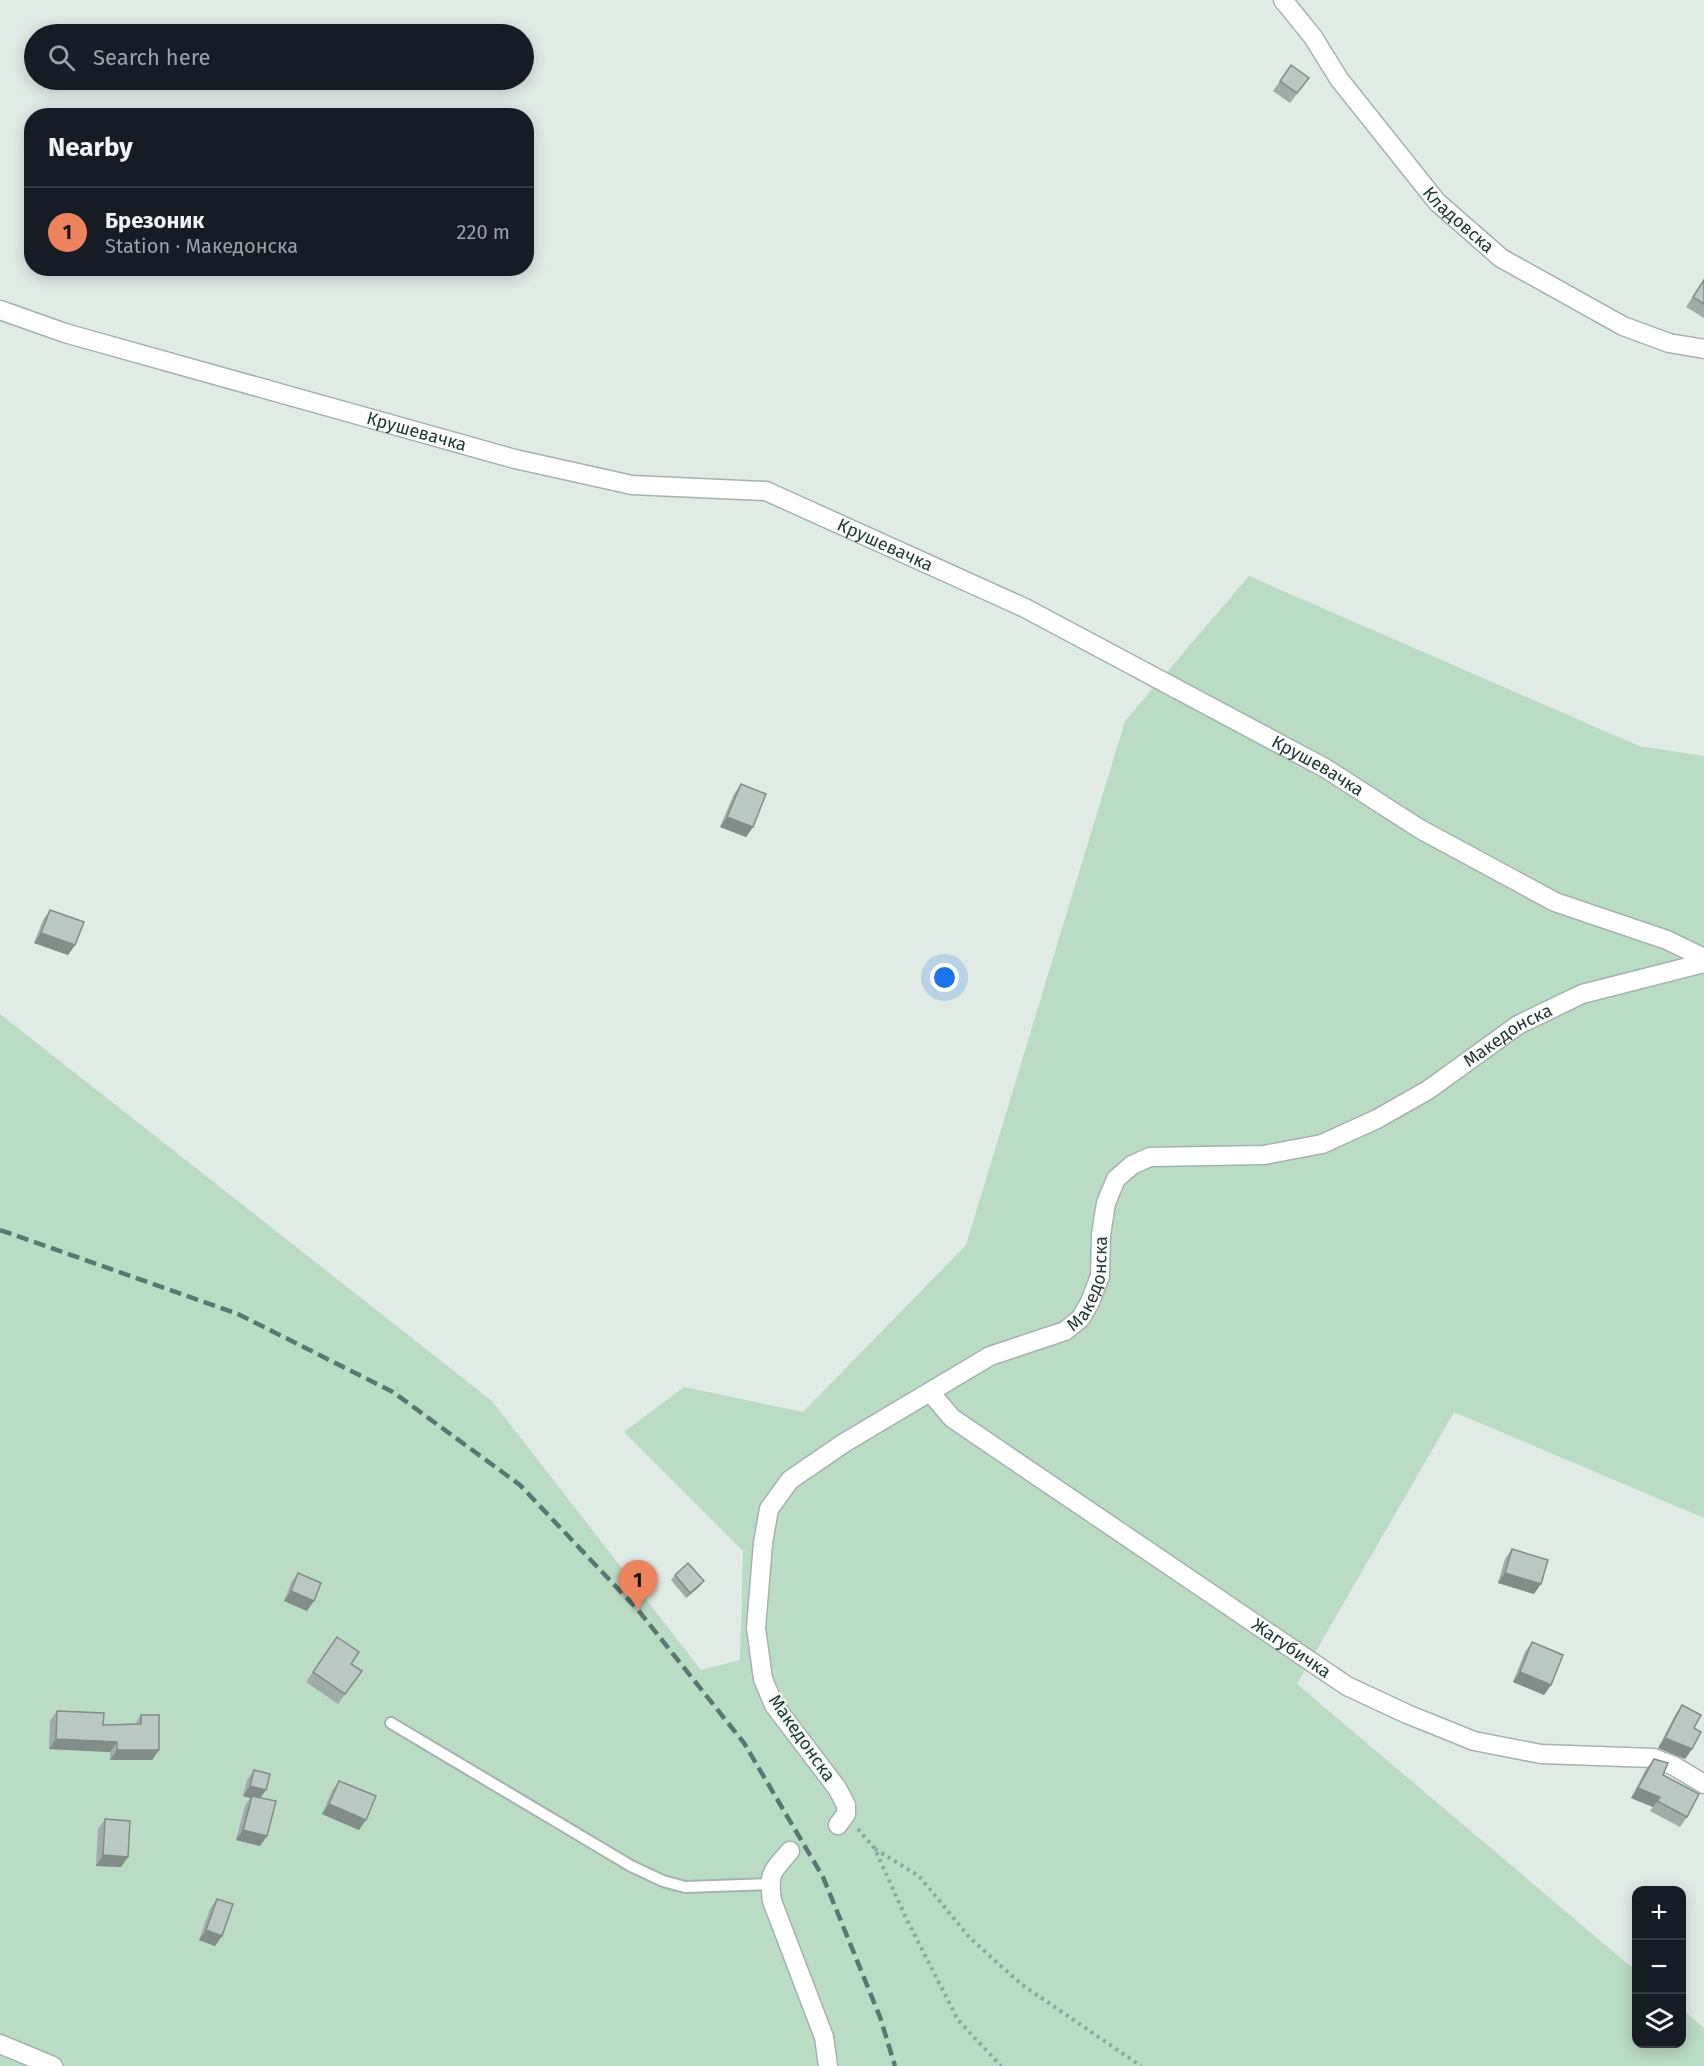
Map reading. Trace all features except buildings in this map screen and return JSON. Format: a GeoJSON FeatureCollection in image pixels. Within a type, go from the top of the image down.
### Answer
{"type":"FeatureCollection","features":[{"type":"Feature","properties":{"kind":"street","name":"Кладовска"},"geometry":{"type":"LineString","coordinates":[[1283,0],[1313,37],[1346,88],[1437,202],[1501,258],[1623,326],[1669,343],[1704,349]]}},
{"type":"Feature","properties":{"kind":"street","name":"Крушевачка"},"geometry":{"type":"LineString","coordinates":[[0,310],[65,333],[515,459],[632,485],[766,491],[1025,608],[1325,768],[1420,829],[1555,902],[1667,940],[1704,958]]}},
{"type":"Feature","properties":{"kind":"street","name":"Македонска"},"geometry":{"type":"LineString","coordinates":[[842,1820],[846,1805],[837,1788],[774,1705],[763,1680],[756,1628],[763,1543],[769,1509],[790,1480],[844,1443],[990,1356],[1065,1331],[1081,1318],[1100,1276],[1101,1235],[1107,1203],[1116,1179],[1132,1165],[1150,1157],[1264,1155],[1322,1144],[1377,1119],[1428,1090],[1518,1025],[1571,999],[1582,994],[1704,963]]}},
{"type":"Feature","properties":{"kind":"street","name":"Жагубичка"},"geometry":{"type":"LineString","coordinates":[[930,1392],[952,1418],[1347,1686],[1407,1714],[1474,1741],[1541,1754],[1653,1758],[1674,1766],[1704,1784]]}},
{"type":"Feature","properties":{"kind":"street"},"geometry":{"type":"LineString","coordinates":[[790,1851],[771,1874],[772,1901],[824,2037],[828,2066]]}},
{"type":"Feature","properties":{"kind":"street"},"geometry":{"type":"LineString","coordinates":[[0,2044],[53,2066]]}},
{"type":"Feature","properties":{"kind":"lane"},"geometry":{"type":"LineString","coordinates":[[391,1723],[621,1860],[663,1881],[686,1887],[770,1884]]}},
{"type":"Feature","properties":{"kind":"path"},"geometry":{"type":"LineString","coordinates":[[842,1820],[875,1849],[920,1876],[970,1938],[1021,1984],[1141,2066]]}},
{"type":"Feature","properties":{"kind":"path"},"geometry":{"type":"LineString","coordinates":[[875,1849],[906,1918],[958,2020],[1001,2066]]}},
{"type":"Feature","properties":{"kind":"green space"},"geometry":{"type":"Polygon","coordinates":[[[1249,576],[1639,746],[1704,756],[1704,1518],[1454,1412],[1297,1684],[1632,1968],[1632,2048],[1686,2048],[1686,2012],[1704,2028],[1704,2066],[0,2066],[0,1014],[492,1401],[701,1670],[740,1660],[743,1551],[624,1432],[684,1387],[803,1412],[966,1245],[1125,721],[1249,576]]]}},
{"type":"Feature","properties":{"kind":"railway"},"geometry":{"type":"LineString","coordinates":[[0,1230],[238,1314],[393,1392],[520,1485],[638,1610],[744,1743],[823,1877],[880,2017],[895,2066]]}},
{"type":"Feature","properties":{"kind":"place","name":"Брезоник"},"geometry":{"type":"Point","coordinates":[638,1610]}}]}
